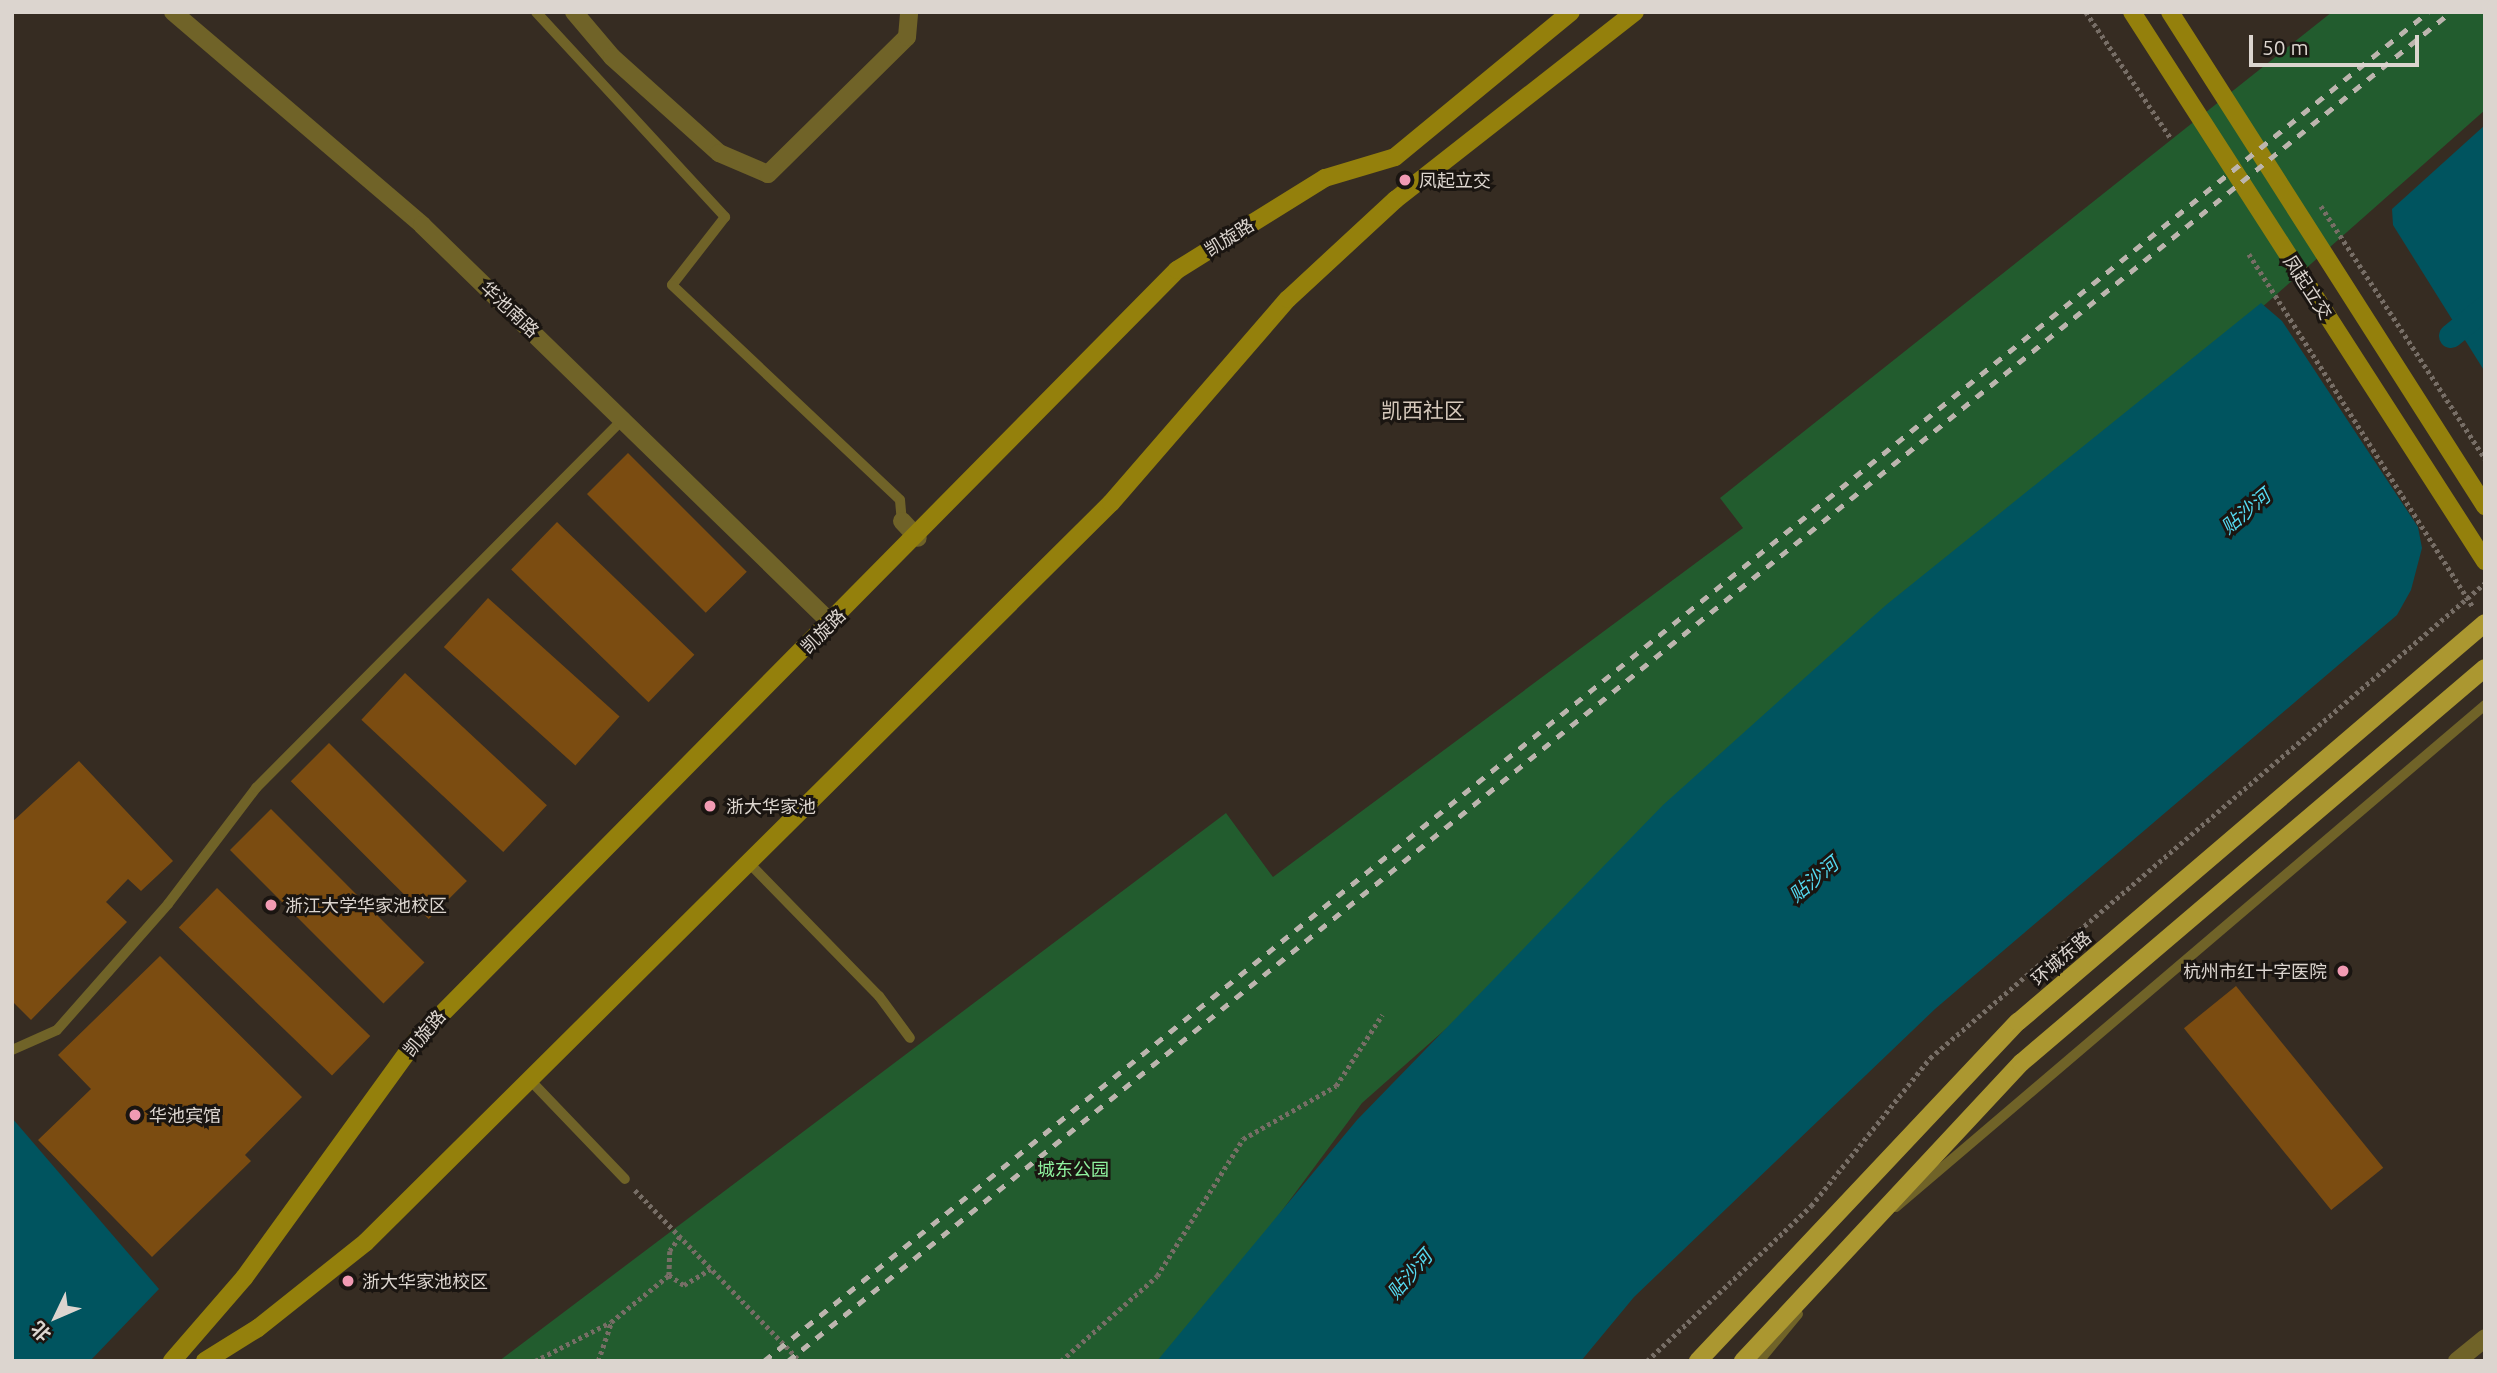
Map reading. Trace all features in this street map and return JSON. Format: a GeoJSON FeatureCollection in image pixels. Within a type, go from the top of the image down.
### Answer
{"type":"FeatureCollection","features":[{"type":"Feature","properties":{"kind":"main road","name":"凯旋路"},"geometry":{"type":"LineString","coordinates":[[172,1361],[244,1278],[417,1038],[918,538],[1177,270],[1325,178],[1395,157],[1571,12]]}},
{"type":"Feature","properties":{"kind":"main road"},"geometry":{"type":"LineString","coordinates":[[205,1361],[258,1328],[366,1242],[1111,503],[1289,299],[1395,200],[1635,12]]}},
{"type":"Feature","properties":{"kind":"main road","name":"凤起立交"},"geometry":{"type":"LineString","coordinates":[[2132,12],[2485,561]]}},
{"type":"Feature","properties":{"kind":"main road","name":"凤起立交"},"geometry":{"type":"LineString","coordinates":[[2170,12],[2485,506]]}},
{"type":"Feature","properties":{"kind":"main road","name":"环城东路"},"geometry":{"type":"LineString","coordinates":[[1698,1361],[2018,1022],[2481,617]]}},
{"type":"Feature","properties":{"kind":"main road"},"geometry":{"type":"LineString","coordinates":[[1743,1361],[1866,1233],[1980,1103],[2477,681],[2485,668]]}},
{"type":"Feature","properties":{"kind":"street","name":"华池南路"},"geometry":{"type":"LineString","coordinates":[[173,12],[422,225],[625,417],[831,623]]}},
{"type":"Feature","properties":{"kind":"street"},"geometry":{"type":"LineString","coordinates":[[574,12],[612,57],[719,153],[768,174],[907,37],[909,12]]}},
{"type":"Feature","properties":{"kind":"street"},"geometry":{"type":"LineString","coordinates":[[902,522],[918,538]]}},
{"type":"Feature","properties":{"kind":"street"},"geometry":{"type":"LineString","coordinates":[[2457,1361],[2485,1338]]}},
{"type":"Feature","properties":{"kind":"lane"},"geometry":{"type":"LineString","coordinates":[[536,12],[725,217],[672,285],[900,500],[902,522]]}},
{"type":"Feature","properties":{"kind":"lane"},"geometry":{"type":"LineString","coordinates":[[12,1050],[57,1030],[168,904],[257,788],[625,417]]}},
{"type":"Feature","properties":{"kind":"lane"},"geometry":{"type":"LineString","coordinates":[[1759,1361],[1866,1233],[2485,705]]}},
{"type":"Feature","properties":{"kind":"lane"},"geometry":{"type":"LineString","coordinates":[[749,863],[879,996],[909,1038]]}},
{"type":"Feature","properties":{"kind":"lane"},"geometry":{"type":"LineString","coordinates":[[530,1080],[625,1179]]}},
{"type":"Feature","properties":{"kind":"path"},"geometry":{"type":"LineString","coordinates":[[2086,12],[2171,137]]}},
{"type":"Feature","properties":{"kind":"path"},"geometry":{"type":"LineString","coordinates":[[2320,206],[2485,459]]}},
{"type":"Feature","properties":{"kind":"path"},"geometry":{"type":"LineString","coordinates":[[2249,254],[2481,617]]}},
{"type":"Feature","properties":{"kind":"path"},"geometry":{"type":"LineString","coordinates":[[1060,1361],[1157,1276],[1243,1139],[1336,1086],[1382,1015]]}},
{"type":"Feature","properties":{"kind":"path"},"geometry":{"type":"LineString","coordinates":[[625,1179],[800,1361]]}},
{"type":"Feature","properties":{"kind":"path"},"geometry":{"type":"LineString","coordinates":[[535,1361],[611,1322],[669,1275],[670,1251],[680,1237]]}},
{"type":"Feature","properties":{"kind":"path"},"geometry":{"type":"LineString","coordinates":[[669,1275],[684,1284],[711,1269]]}},
{"type":"Feature","properties":{"kind":"path"},"geometry":{"type":"LineString","coordinates":[[598,1361],[611,1322]]}},
{"type":"Feature","properties":{"kind":"green space","name":"城东公园"},"geometry":{"type":"Polygon","coordinates":[[[2332,12],[2485,12],[2485,110],[1362,1103],[1170,1361],[499,1361],[1226,813],[1273,877],[1743,528],[1720,498],[2332,12]]]}},
{"type":"Feature","properties":{"kind":"water"},"geometry":{"type":"Polygon","coordinates":[[[2485,125],[2485,372],[2393,225],[2392,209],[2485,125]]]}},
{"type":"Feature","properties":{"kind":"water"},"geometry":{"type":"Polygon","coordinates":[[[2261,303],[2282,321],[2418,527],[2422,548],[2411,590],[2397,615],[1935,1009],[1634,1297],[1581,1361],[1157,1361],[1357,1120],[1663,805],[1886,605],[2261,303]]]}},
{"type":"Feature","properties":{"kind":"water"},"geometry":{"type":"Polygon","coordinates":[[[12,1118],[159,1289],[90,1361],[12,1361],[12,1118]]]}},
{"type":"Feature","properties":{"kind":"building"},"geometry":{"type":"Polygon","coordinates":[[[628,453],[747,572],[706,613],[587,494],[628,453]]]}},
{"type":"Feature","properties":{"kind":"building"},"geometry":{"type":"Polygon","coordinates":[[[557,522],[694,655],[649,702],[511,569],[557,522]]]}},
{"type":"Feature","properties":{"kind":"building"},"geometry":{"type":"Polygon","coordinates":[[[488,598],[620,716],[575,765],[444,647],[488,598]]]}},
{"type":"Feature","properties":{"kind":"building"},"geometry":{"type":"Polygon","coordinates":[[[405,673],[547,805],[503,852],[361,720],[405,673]]]}},
{"type":"Feature","properties":{"kind":"building"},"geometry":{"type":"Polygon","coordinates":[[[329,743],[467,881],[429,919],[291,781],[329,743]]]}},
{"type":"Feature","properties":{"kind":"building"},"geometry":{"type":"Polygon","coordinates":[[[79,761],[173,861],[141,891],[128,879],[106,902],[127,922],[31,1020],[12,1001],[12,822],[79,761]]]}},
{"type":"Feature","properties":{"kind":"building"},"geometry":{"type":"Polygon","coordinates":[[[271,809],[424,962],[383,1003],[230,850],[271,809]]]}},
{"type":"Feature","properties":{"kind":"building"},"geometry":{"type":"Polygon","coordinates":[[[217,888],[370,1036],[332,1076],[179,928],[217,888]]]}},
{"type":"Feature","properties":{"kind":"building","name":"华池宾馆"},"geometry":{"type":"Polygon","coordinates":[[[160,956],[302,1097],[245,1155],[251,1161],[152,1257],[38,1140],[91,1089],[58,1055],[160,956]]]}},
{"type":"Feature","properties":{"kind":"building"},"geometry":{"type":"Polygon","coordinates":[[[2236,986],[2383,1168],[2331,1210],[2184,1028],[2236,986]]]}},
{"type":"Feature","properties":{"kind":"waterway","name":"贴沙河"},"geometry":{"type":"LineString","coordinates":[[2451,336],[2485,308]]}},
{"type":"Feature","properties":{"kind":"railway"},"geometry":{"type":"LineString","coordinates":[[764,1361],[2428,12]]}},
{"type":"Feature","properties":{"kind":"railway"},"geometry":{"type":"LineString","coordinates":[[788,1361],[2451,12]]}},
{"type":"Feature","properties":{"kind":"place","name":"凤起立交"},"geometry":{"type":"Point","coordinates":[1405,180]}},
{"type":"Feature","properties":{"kind":"place","name":"浙大华家池"},"geometry":{"type":"Point","coordinates":[710,806]}},
{"type":"Feature","properties":{"kind":"place","name":"浙江大学华家池校区"},"geometry":{"type":"Point","coordinates":[271,905]}},
{"type":"Feature","properties":{"kind":"place","name":"杭州市红十字医院"},"geometry":{"type":"Point","coordinates":[2343,971]}},
{"type":"Feature","properties":{"kind":"place","name":"华池宾馆"},"geometry":{"type":"Point","coordinates":[135,1115]}},
{"type":"Feature","properties":{"kind":"place","name":"浙大华家池校区"},"geometry":{"type":"Point","coordinates":[348,1281]}},
{"type":"Feature","properties":{"kind":"district","name":"凯西社区"},"geometry":{"type":"Point","coordinates":[1423,410]}}]}
